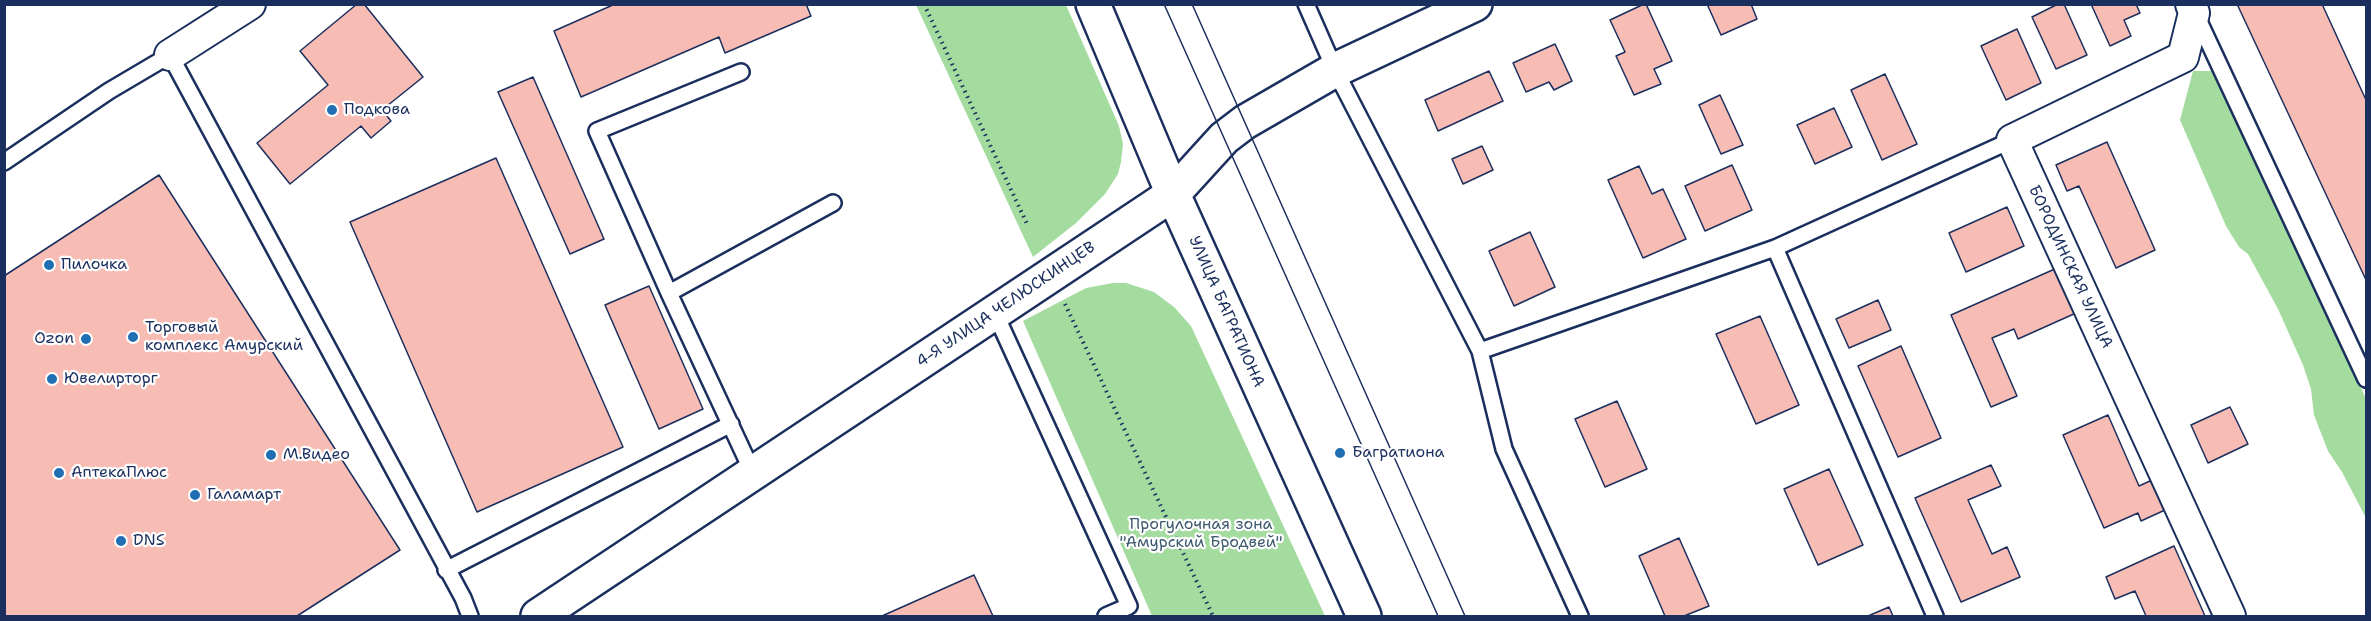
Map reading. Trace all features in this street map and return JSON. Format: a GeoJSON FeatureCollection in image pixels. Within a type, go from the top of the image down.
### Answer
{"type":"FeatureCollection","features":[{"type":"Feature","properties":{"kind":"main road","name":"УЛИЦА БАГРАТИОНА"},"geometry":{"type":"LineString","coordinates":[[1093,4],[1173,194],[1364,616]]}},
{"type":"Feature","properties":{"kind":"main road","name":"4-Я УЛИЦА ЧЕЛЮСКИНЦЕВ"},"geometry":{"type":"LineString","coordinates":[[538,616],[1173,194],[1224,138],[1245,122],[1335,70],[1475,4]]}},
{"type":"Feature","properties":{"kind":"street"},"geometry":{"type":"LineString","coordinates":[[170,55],[250,4]]}},
{"type":"Feature","properties":{"kind":"street"},"geometry":{"type":"LineString","coordinates":[[2012,140],[2183,57],[2193,8]]}},
{"type":"Feature","properties":{"kind":"street","name":"БОРОДИНСКАЯ УЛИЦА"},"geometry":{"type":"LineString","coordinates":[[2012,140],[2230,616]]}},
{"type":"Feature","properties":{"kind":"lane"},"geometry":{"type":"LineString","coordinates":[[1306,4],[1335,70],[1480,351],[1504,449],[1580,616]]}},
{"type":"Feature","properties":{"kind":"lane"},"geometry":{"type":"LineString","coordinates":[[2193,8],[2367,379]]}},
{"type":"Feature","properties":{"kind":"lane"},"geometry":{"type":"LineString","coordinates":[[4,162],[109,91],[170,55],[463,598],[470,616]]}},
{"type":"Feature","properties":{"kind":"lane"},"geometry":{"type":"LineString","coordinates":[[741,72],[597,131],[753,473]]}},
{"type":"Feature","properties":{"kind":"lane"},"geometry":{"type":"LineString","coordinates":[[1480,351],[1776,248],[2012,140]]}},
{"type":"Feature","properties":{"kind":"lane"},"geometry":{"type":"LineString","coordinates":[[669,293],[833,203]]}},
{"type":"Feature","properties":{"kind":"lane"},"geometry":{"type":"LineString","coordinates":[[1776,248],[1935,616]]}},
{"type":"Feature","properties":{"kind":"lane"},"geometry":{"type":"LineString","coordinates":[[995,313],[1129,606],[1106,616]]}},
{"type":"Feature","properties":{"kind":"lane"},"geometry":{"type":"LineString","coordinates":[[446,570],[731,424]]}},
{"type":"Feature","properties":{"kind":"path"},"geometry":{"type":"LineString","coordinates":[[924,4],[1028,226]]}},
{"type":"Feature","properties":{"kind":"path"},"geometry":{"type":"LineString","coordinates":[[1064,301],[1213,616]]}},
{"type":"Feature","properties":{"kind":"green space"},"geometry":{"type":"Polygon","coordinates":[[[916,5],[1066,5],[1119,126],[1123,144],[1121,162],[1118,174],[1105,194],[1076,223],[1033,257],[916,5]]]}},
{"type":"Feature","properties":{"kind":"green space"},"geometry":{"type":"Polygon","coordinates":[[[2193,71],[2217,71],[2366,399],[2366,518],[2342,472],[2328,451],[2314,415],[2311,389],[2303,365],[2278,309],[2248,254],[2239,247],[2226,226],[2180,120],[2193,71]]]}},
{"type":"Feature","properties":{"kind":"green space","name":"Прогулочная зона \"Амурский Бродвей\""},"geometry":{"type":"Polygon","coordinates":[[[1126,283],[1154,292],[1174,307],[1191,326],[1325,616],[1152,616],[1023,321],[1086,288],[1126,283]]]}},
{"type":"Feature","properties":{"kind":"building"},"geometry":{"type":"Polygon","coordinates":[[[357,4],[364,4],[423,77],[382,110],[391,121],[371,138],[361,126],[290,184],[257,143],[328,85],[300,51],[357,4]]]}},
{"type":"Feature","properties":{"kind":"building"},"geometry":{"type":"Polygon","coordinates":[[[615,4],[806,4],[811,16],[725,53],[719,37],[581,97],[554,31],[615,4]]]}},
{"type":"Feature","properties":{"kind":"building"},"geometry":{"type":"Polygon","coordinates":[[[1644,4],[1672,61],[1654,69],[1661,84],[1634,95],[1616,56],[1625,52],[1610,20],[1644,4]]]}},
{"type":"Feature","properties":{"kind":"building"},"geometry":{"type":"Polygon","coordinates":[[[1707,4],[1751,4],[1757,19],[1721,35],[1707,4]]]}},
{"type":"Feature","properties":{"kind":"building"},"geometry":{"type":"Polygon","coordinates":[[[2058,4],[2064,4],[2087,55],[2056,69],[2032,17],[2058,4]]]}},
{"type":"Feature","properties":{"kind":"building"},"geometry":{"type":"Polygon","coordinates":[[[2091,4],[2136,4],[2140,13],[2124,20],[2131,36],[2110,46],[2091,4]]]}},
{"type":"Feature","properties":{"kind":"building"},"geometry":{"type":"Polygon","coordinates":[[[2237,4],[2322,4],[2366,100],[2366,280],[2237,4]]]}},
{"type":"Feature","properties":{"kind":"building"},"geometry":{"type":"Polygon","coordinates":[[[2017,29],[2041,83],[2006,100],[1981,46],[2017,29]]]}},
{"type":"Feature","properties":{"kind":"building"},"geometry":{"type":"Polygon","coordinates":[[[1555,44],[1572,81],[1554,90],[1549,82],[1526,92],[1513,63],[1555,44]]]}},
{"type":"Feature","properties":{"kind":"building"},"geometry":{"type":"Polygon","coordinates":[[[1489,71],[1503,101],[1438,131],[1425,100],[1489,71]]]}},
{"type":"Feature","properties":{"kind":"building"},"geometry":{"type":"Polygon","coordinates":[[[1885,74],[1917,144],[1882,160],[1851,90],[1885,74]]]}},
{"type":"Feature","properties":{"kind":"building"},"geometry":{"type":"Polygon","coordinates":[[[533,77],[604,239],[570,254],[498,92],[533,77]]]}},
{"type":"Feature","properties":{"kind":"building"},"geometry":{"type":"Polygon","coordinates":[[[1720,95],[1743,145],[1721,154],[1699,105],[1720,95]]]}},
{"type":"Feature","properties":{"kind":"building"},"geometry":{"type":"Polygon","coordinates":[[[1834,108],[1852,147],[1815,164],[1797,125],[1834,108]]]}},
{"type":"Feature","properties":{"kind":"building"},"geometry":{"type":"Polygon","coordinates":[[[2107,142],[2155,250],[2116,268],[2079,186],[2067,191],[2056,165],[2107,142]]]}},
{"type":"Feature","properties":{"kind":"building"},"geometry":{"type":"Polygon","coordinates":[[[1482,146],[1493,170],[1463,184],[1452,159],[1482,146]]]}},
{"type":"Feature","properties":{"kind":"building"},"geometry":{"type":"Polygon","coordinates":[[[496,158],[623,447],[477,512],[350,222],[496,158]]]}},
{"type":"Feature","properties":{"kind":"building"},"geometry":{"type":"Polygon","coordinates":[[[1732,165],[1752,210],[1705,231],[1685,186],[1732,165]]]}},
{"type":"Feature","properties":{"kind":"building"},"geometry":{"type":"Polygon","coordinates":[[[1639,166],[1652,194],[1663,189],[1686,239],[1643,258],[1608,180],[1639,166]]]}},
{"type":"Feature","properties":{"kind":"building","name":"Торговый комплекс Амурский"},"geometry":{"type":"Polygon","coordinates":[[[159,175],[400,550],[297,616],[4,616],[4,276],[159,175]]]}},
{"type":"Feature","properties":{"kind":"building"},"geometry":{"type":"Polygon","coordinates":[[[2007,207],[2024,246],[1966,272],[1949,233],[2007,207]]]}},
{"type":"Feature","properties":{"kind":"building"},"geometry":{"type":"Polygon","coordinates":[[[1530,232],[1555,287],[1514,306],[1489,251],[1530,232]]]}},
{"type":"Feature","properties":{"kind":"building"},"geometry":{"type":"Polygon","coordinates":[[[2057,268],[2076,313],[2018,339],[2014,329],[1992,338],[2017,396],[1991,407],[1951,315],[2057,268]]]}},
{"type":"Feature","properties":{"kind":"building"},"geometry":{"type":"Polygon","coordinates":[[[649,286],[703,409],[659,429],[605,305],[649,286]]]}},
{"type":"Feature","properties":{"kind":"building"},"geometry":{"type":"Polygon","coordinates":[[[1878,300],[1891,330],[1849,348],[1836,319],[1878,300]]]}},
{"type":"Feature","properties":{"kind":"building"},"geometry":{"type":"Polygon","coordinates":[[[1760,316],[1799,405],[1756,424],[1716,334],[1760,316]]]}},
{"type":"Feature","properties":{"kind":"building"},"geometry":{"type":"Polygon","coordinates":[[[1901,346],[1941,438],[1898,457],[1858,366],[1901,346]]]}},
{"type":"Feature","properties":{"kind":"building"},"geometry":{"type":"Polygon","coordinates":[[[1617,401],[1647,469],[1605,487],[1575,419],[1617,401]]]}},
{"type":"Feature","properties":{"kind":"building"},"geometry":{"type":"Polygon","coordinates":[[[2230,407],[2248,444],[2208,463],[2191,425],[2230,407]]]}},
{"type":"Feature","properties":{"kind":"building"},"geometry":{"type":"Polygon","coordinates":[[[2108,415],[2139,486],[2152,480],[2165,510],[2141,521],[2138,513],[2104,528],[2063,435],[2108,415]]]}},
{"type":"Feature","properties":{"kind":"building"},"geometry":{"type":"Polygon","coordinates":[[[1991,465],[2001,486],[1968,500],[1992,554],[2007,547],[2020,577],[1961,602],[1915,498],[1991,465]]]}},
{"type":"Feature","properties":{"kind":"building"},"geometry":{"type":"Polygon","coordinates":[[[1829,469],[1863,545],[1818,565],[1784,489],[1829,469]]]}},
{"type":"Feature","properties":{"kind":"building"},"geometry":{"type":"Polygon","coordinates":[[[1679,538],[1709,606],[1684,616],[1665,616],[1639,556],[1679,538]]]}},
{"type":"Feature","properties":{"kind":"building"},"geometry":{"type":"Polygon","coordinates":[[[2174,546],[2205,616],[2146,616],[2135,591],[2115,599],[2106,577],[2174,546]]]}},
{"type":"Feature","properties":{"kind":"building"},"geometry":{"type":"Polygon","coordinates":[[[974,575],[993,616],[882,616],[974,575]]]}},
{"type":"Feature","properties":{"kind":"building"},"geometry":{"type":"Polygon","coordinates":[[[1889,607],[1893,616],[1868,616],[1889,607]]]}},
{"type":"Feature","properties":{"kind":"tram line"},"geometry":{"type":"LineString","coordinates":[[1164,4],[1438,616]]}},
{"type":"Feature","properties":{"kind":"tram line"},"geometry":{"type":"LineString","coordinates":[[1192,4],[1465,616]]}},
{"type":"Feature","properties":{"kind":"place","name":"Подкова"},"geometry":{"type":"Point","coordinates":[332,110]}},
{"type":"Feature","properties":{"kind":"place","name":"Пилочка"},"geometry":{"type":"Point","coordinates":[49,265]}},
{"type":"Feature","properties":{"kind":"place","name":"Торговый комплекс Амурский"},"geometry":{"type":"Point","coordinates":[133,337]}},
{"type":"Feature","properties":{"kind":"place","name":"Ozon"},"geometry":{"type":"Point","coordinates":[86,339]}},
{"type":"Feature","properties":{"kind":"place","name":"Ювелирторг"},"geometry":{"type":"Point","coordinates":[52,379]}},
{"type":"Feature","properties":{"kind":"place","name":"Багратиона"},"geometry":{"type":"Point","coordinates":[1340,453]}},
{"type":"Feature","properties":{"kind":"place","name":"М.Видео"},"geometry":{"type":"Point","coordinates":[271,455]}},
{"type":"Feature","properties":{"kind":"place","name":"АптекаПлюс"},"geometry":{"type":"Point","coordinates":[59,473]}},
{"type":"Feature","properties":{"kind":"place","name":"Галамарт"},"geometry":{"type":"Point","coordinates":[195,495]}},
{"type":"Feature","properties":{"kind":"place","name":"DNS"},"geometry":{"type":"Point","coordinates":[121,541]}}]}
